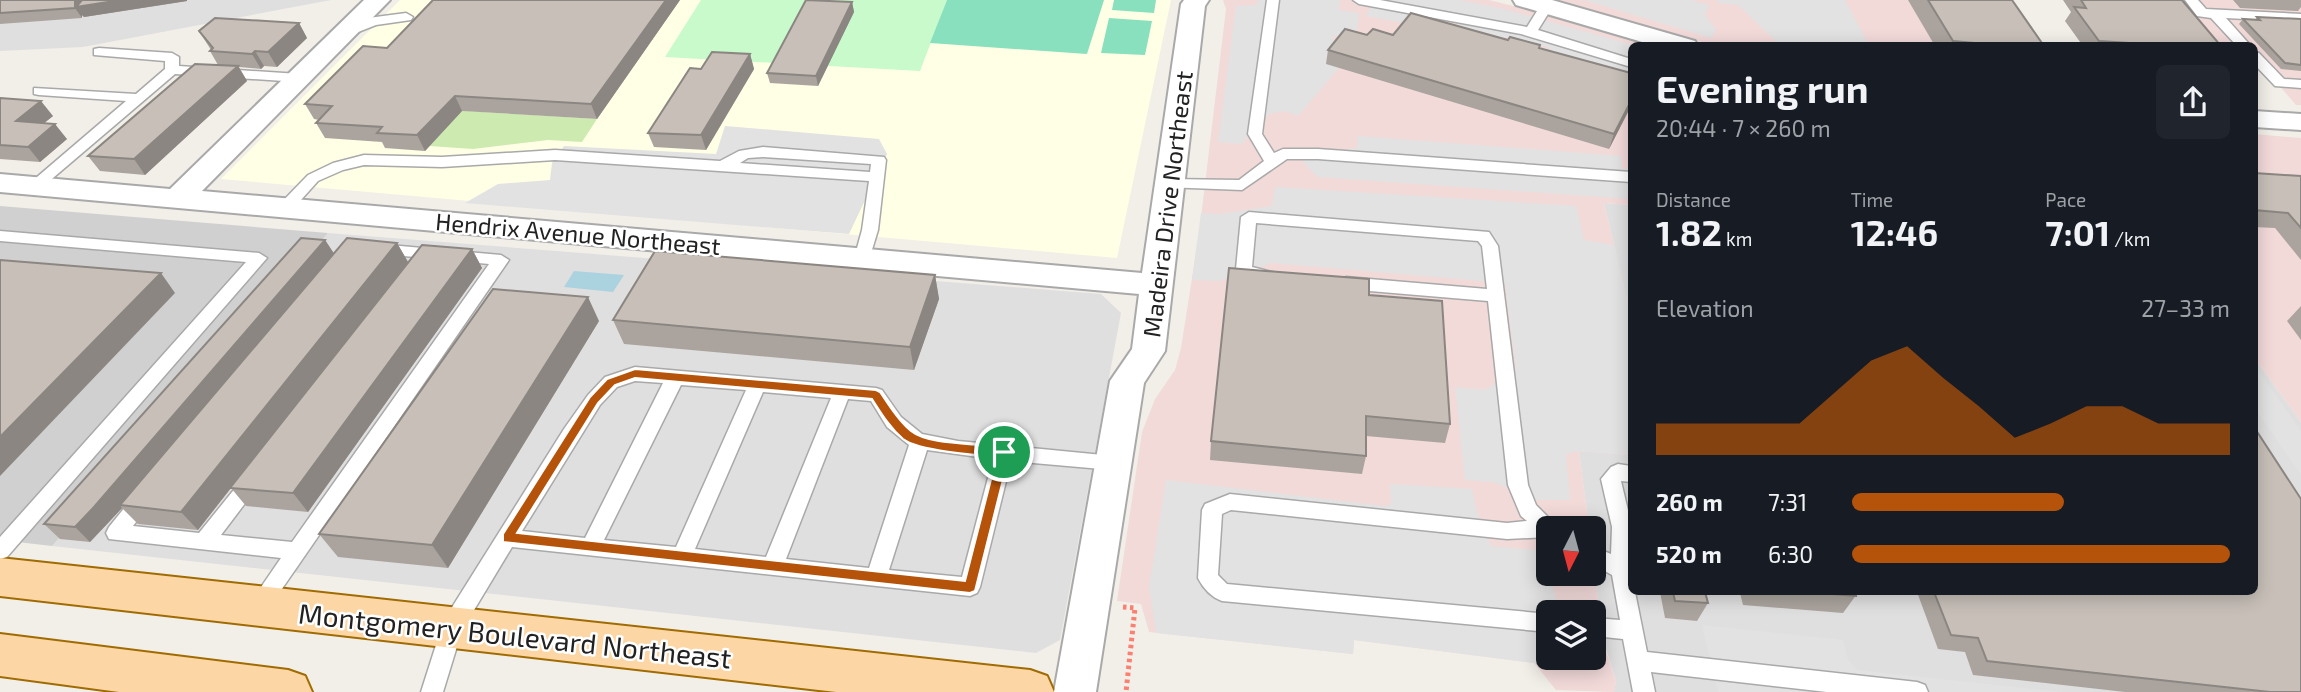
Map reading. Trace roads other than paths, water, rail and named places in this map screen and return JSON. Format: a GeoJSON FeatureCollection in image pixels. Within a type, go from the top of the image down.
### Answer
{"type":"FeatureCollection","features":[{"type":"Feature","properties":{"kind":"main road","name":"Montgomery Boulevard Northeast"},"geometry":{"type":"LineString","coordinates":[[0,577],[1030,692]]}},
{"type":"Feature","properties":{"kind":"main road"},"geometry":{"type":"LineString","coordinates":[[0,655],[288,692]]}},
{"type":"Feature","properties":{"kind":"street"},"geometry":{"type":"LineString","coordinates":[[179,197],[378,0]]}},
{"type":"Feature","properties":{"kind":"street","name":"Madeira Drive Northeast"},"geometry":{"type":"LineString","coordinates":[[1075,692],[1127,381],[1148,351],[1193,4],[1197,0]]}},
{"type":"Feature","properties":{"kind":"street"},"geometry":{"type":"LineString","coordinates":[[1536,3],[1672,42]]}},
{"type":"Feature","properties":{"kind":"street"},"geometry":{"type":"LineString","coordinates":[[2258,119],[2301,122]]}},
{"type":"Feature","properties":{"kind":"street","name":"Hendrix Avenue Northeast"},"geometry":{"type":"LineString","coordinates":[[0,183],[1156,285]]}},
{"type":"Feature","properties":{"kind":"lane"},"geometry":{"type":"LineString","coordinates":[[1272,162],[1255,134],[1273,0]]}},
{"type":"Feature","properties":{"kind":"lane"},"geometry":{"type":"LineString","coordinates":[[1359,0],[1455,15],[1530,32],[1628,62]]}},
{"type":"Feature","properties":{"kind":"lane"},"geometry":{"type":"LineString","coordinates":[[2191,0],[2202,13],[2301,18]]}},
{"type":"Feature","properties":{"kind":"lane"},"geometry":{"type":"LineString","coordinates":[[1530,32],[1536,3]]}},
{"type":"Feature","properties":{"kind":"lane"},"geometry":{"type":"LineString","coordinates":[[2215,14],[2241,42]]}},
{"type":"Feature","properties":{"kind":"lane"},"geometry":{"type":"LineString","coordinates":[[345,33],[373,21],[407,17]]}},
{"type":"Feature","properties":{"kind":"lane"},"geometry":{"type":"LineString","coordinates":[[99,52],[172,57],[172,70]]}},
{"type":"Feature","properties":{"kind":"lane"},"geometry":{"type":"LineString","coordinates":[[2258,60],[2280,83],[2301,85]]}},
{"type":"Feature","properties":{"kind":"lane"},"geometry":{"type":"LineString","coordinates":[[35,186],[172,70],[299,78]]}},
{"type":"Feature","properties":{"kind":"lane"},"geometry":{"type":"LineString","coordinates":[[39,91],[139,98]]}},
{"type":"Feature","properties":{"kind":"lane"},"geometry":{"type":"LineString","coordinates":[[1169,184],[1242,185],[1283,154],[1318,154],[1628,177]]}},
{"type":"Feature","properties":{"kind":"lane"},"geometry":{"type":"LineString","coordinates":[[285,207],[313,178],[338,166],[364,160],[442,162],[555,155],[877,177],[870,230],[862,258]]}},
{"type":"Feature","properties":{"kind":"lane"},"geometry":{"type":"LineString","coordinates":[[1242,185],[1249,216],[1244,269],[1252,275],[1279,278]]}},
{"type":"Feature","properties":{"kind":"lane"},"geometry":{"type":"LineString","coordinates":[[1249,216],[1482,236],[1490,246],[1518,485],[1528,510],[1536,518]]}},
{"type":"Feature","properties":{"kind":"lane"},"geometry":{"type":"LineString","coordinates":[[0,236],[259,258],[0,551]]}},
{"type":"Feature","properties":{"kind":"lane"},"geometry":{"type":"LineString","coordinates":[[259,606],[501,260],[355,247]]}},
{"type":"Feature","properties":{"kind":"lane"},"geometry":{"type":"LineString","coordinates":[[413,275],[429,253]]}},
{"type":"Feature","properties":{"kind":"lane"},"geometry":{"type":"LineString","coordinates":[[1333,282],[1496,296]]}},
{"type":"Feature","properties":{"kind":"lane"},"geometry":{"type":"LineString","coordinates":[[432,692],[452,627],[570,434],[594,400],[611,382],[635,374],[876,395],[894,422],[909,437],[958,448],[1113,463]]}},
{"type":"Feature","properties":{"kind":"lane"},"geometry":{"type":"LineString","coordinates":[[590,547],[675,378]]}},
{"type":"Feature","properties":{"kind":"lane"},"geometry":{"type":"LineString","coordinates":[[682,556],[757,385]]}},
{"type":"Feature","properties":{"kind":"lane"},"geometry":{"type":"LineString","coordinates":[[773,566],[842,392]]}},
{"type":"Feature","properties":{"kind":"lane"},"geometry":{"type":"LineString","coordinates":[[876,577],[920,440]]}},
{"type":"Feature","properties":{"kind":"lane"},"geometry":{"type":"LineString","coordinates":[[507,538],[970,587],[1004,452]]}},
{"type":"Feature","properties":{"kind":"lane"},"geometry":{"type":"LineString","coordinates":[[204,542],[263,467]]}},
{"type":"Feature","properties":{"kind":"lane"},"geometry":{"type":"LineString","coordinates":[[1628,474],[1618,472],[1611,479],[1622,527],[1621,570],[1644,692]]}},
{"type":"Feature","properties":{"kind":"lane"},"geometry":{"type":"LineString","coordinates":[[160,480],[116,533],[298,551]]}},
{"type":"Feature","properties":{"kind":"lane"},"geometry":{"type":"LineString","coordinates":[[1536,530],[1507,531],[1230,502],[1212,510],[1208,578],[1222,592],[1536,622]]}},
{"type":"Feature","properties":{"kind":"lane"},"geometry":{"type":"LineString","coordinates":[[1606,562],[1621,570]]}},
{"type":"Feature","properties":{"kind":"lane"},"geometry":{"type":"LineString","coordinates":[[1606,628],[1633,631]]}},
{"type":"Feature","properties":{"kind":"lane"},"geometry":{"type":"LineString","coordinates":[[1639,661],[1917,692]]}},
{"type":"Feature","properties":{"kind":"water"},"geometry":{"type":"Polygon","coordinates":[[[574,271],[624,275],[613,292],[564,287],[574,271]]]}}]}
